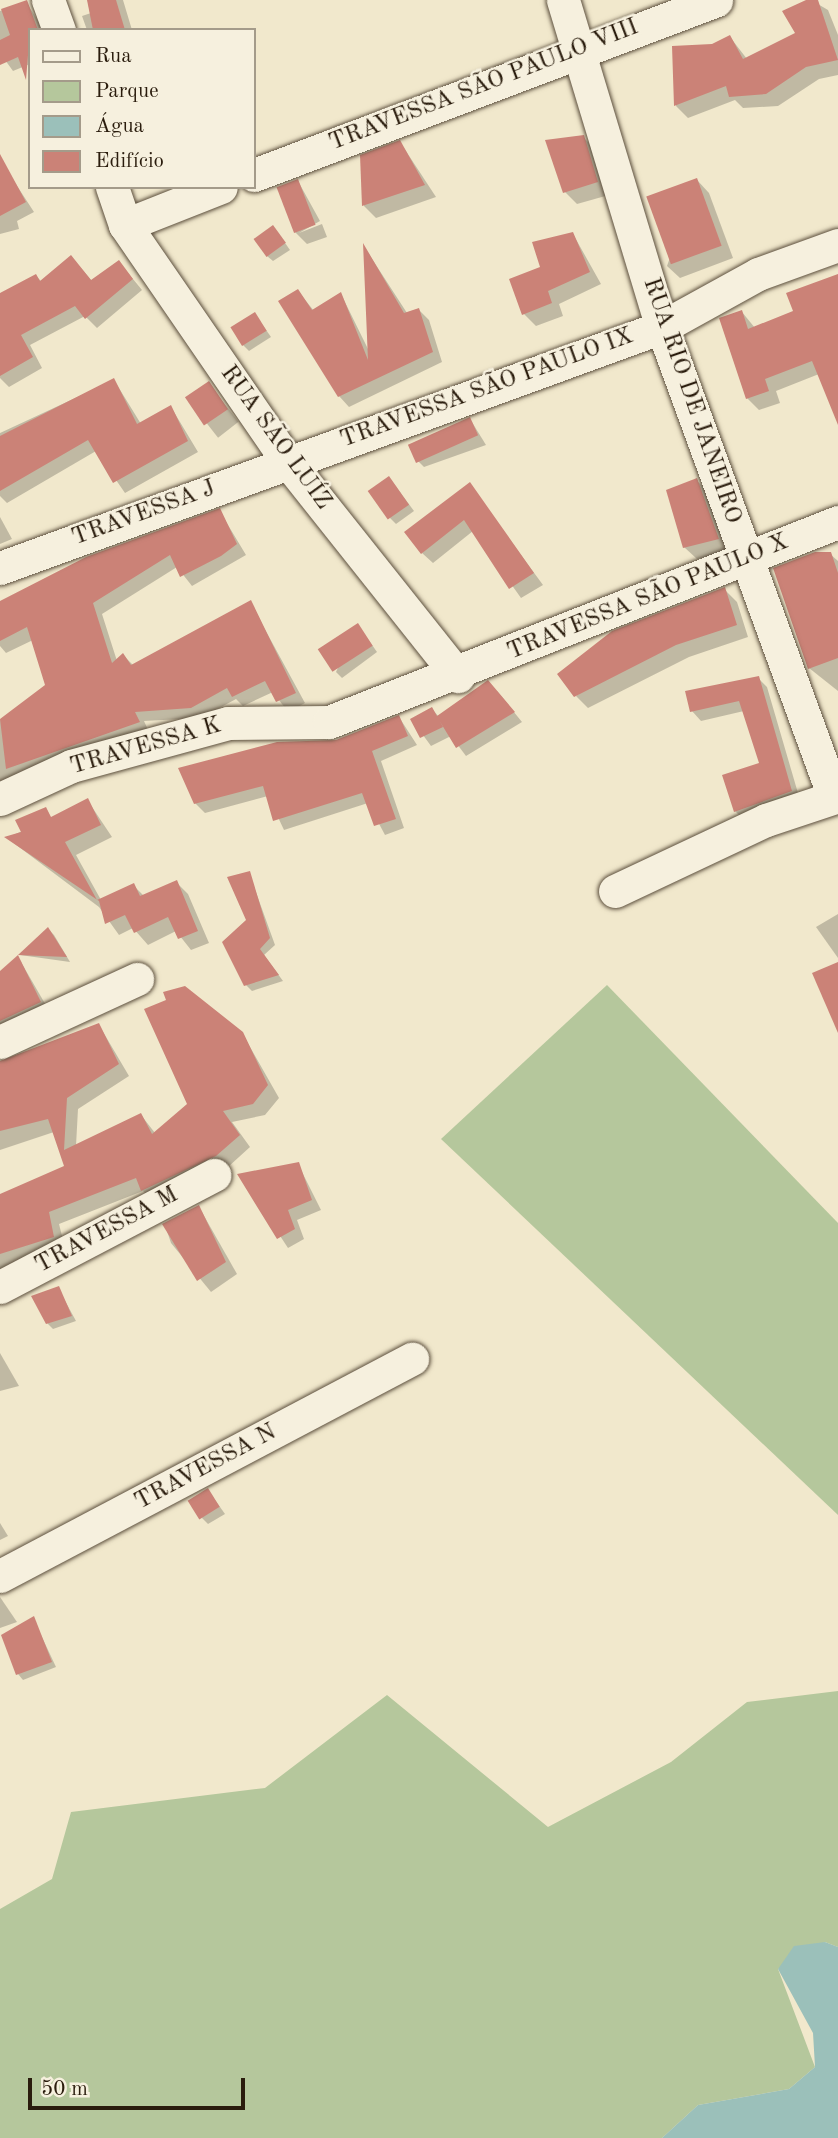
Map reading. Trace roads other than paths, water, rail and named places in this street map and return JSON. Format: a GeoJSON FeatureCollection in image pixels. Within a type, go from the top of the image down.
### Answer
{"type":"FeatureCollection","features":[{"type":"Feature","properties":{"kind":"street"},"geometry":{"type":"LineString","coordinates":[[48,0],[58,28]]}},
{"type":"Feature","properties":{"kind":"street","name":"RUA RIO DE JANEIRO"},"geometry":{"type":"LineString","coordinates":[[563,0],[662,327],[836,797]]}},
{"type":"Feature","properties":{"kind":"street","name":"TRAVESSA SÃO PAULO VIII"},"geometry":{"type":"LineString","coordinates":[[256,173],[579,48],[716,0]]}},
{"type":"Feature","properties":{"kind":"street","name":"RUA SÃO LUÍZ"},"geometry":{"type":"LineString","coordinates":[[113,189],[125,225],[287,461],[458,676]]}},
{"type":"Feature","properties":{"kind":"street"},"geometry":{"type":"LineString","coordinates":[[125,225],[216,189]]}},
{"type":"Feature","properties":{"kind":"street","name":"TRAVESSA SÃO PAULO IX"},"geometry":{"type":"LineString","coordinates":[[287,461],[662,327],[758,274],[838,245]]}},
{"type":"Feature","properties":{"kind":"street","name":"TRAVESSA J"},"geometry":{"type":"LineString","coordinates":[[0,568],[287,461]]}},
{"type":"Feature","properties":{"kind":"street","name":"TRAVESSA SÃO PAULO X"},"geometry":{"type":"LineString","coordinates":[[458,676],[745,555],[838,522]]}},
{"type":"Feature","properties":{"kind":"street","name":"TRAVESSA K"},"geometry":{"type":"LineString","coordinates":[[0,799],[71,766],[229,723],[330,722],[458,676]]}},
{"type":"Feature","properties":{"kind":"street"},"geometry":{"type":"LineString","coordinates":[[615,891],[765,820],[836,797]]}},
{"type":"Feature","properties":{"kind":"street"},"geometry":{"type":"LineString","coordinates":[[0,1042],[137,979]]}},
{"type":"Feature","properties":{"kind":"street","name":"TRAVESSA M"},"geometry":{"type":"LineString","coordinates":[[0,1287],[214,1175]]}},
{"type":"Feature","properties":{"kind":"street","name":"TRAVESSA N"},"geometry":{"type":"LineString","coordinates":[[0,1576],[412,1359]]}},
{"type":"Feature","properties":{"kind":"water"},"geometry":{"type":"Polygon","coordinates":[[[825,1942],[838,1947],[838,2138],[662,2138],[698,2105],[789,2089],[815,2067],[813,2033],[778,1969],[794,1946],[825,1942]]]}}]}
